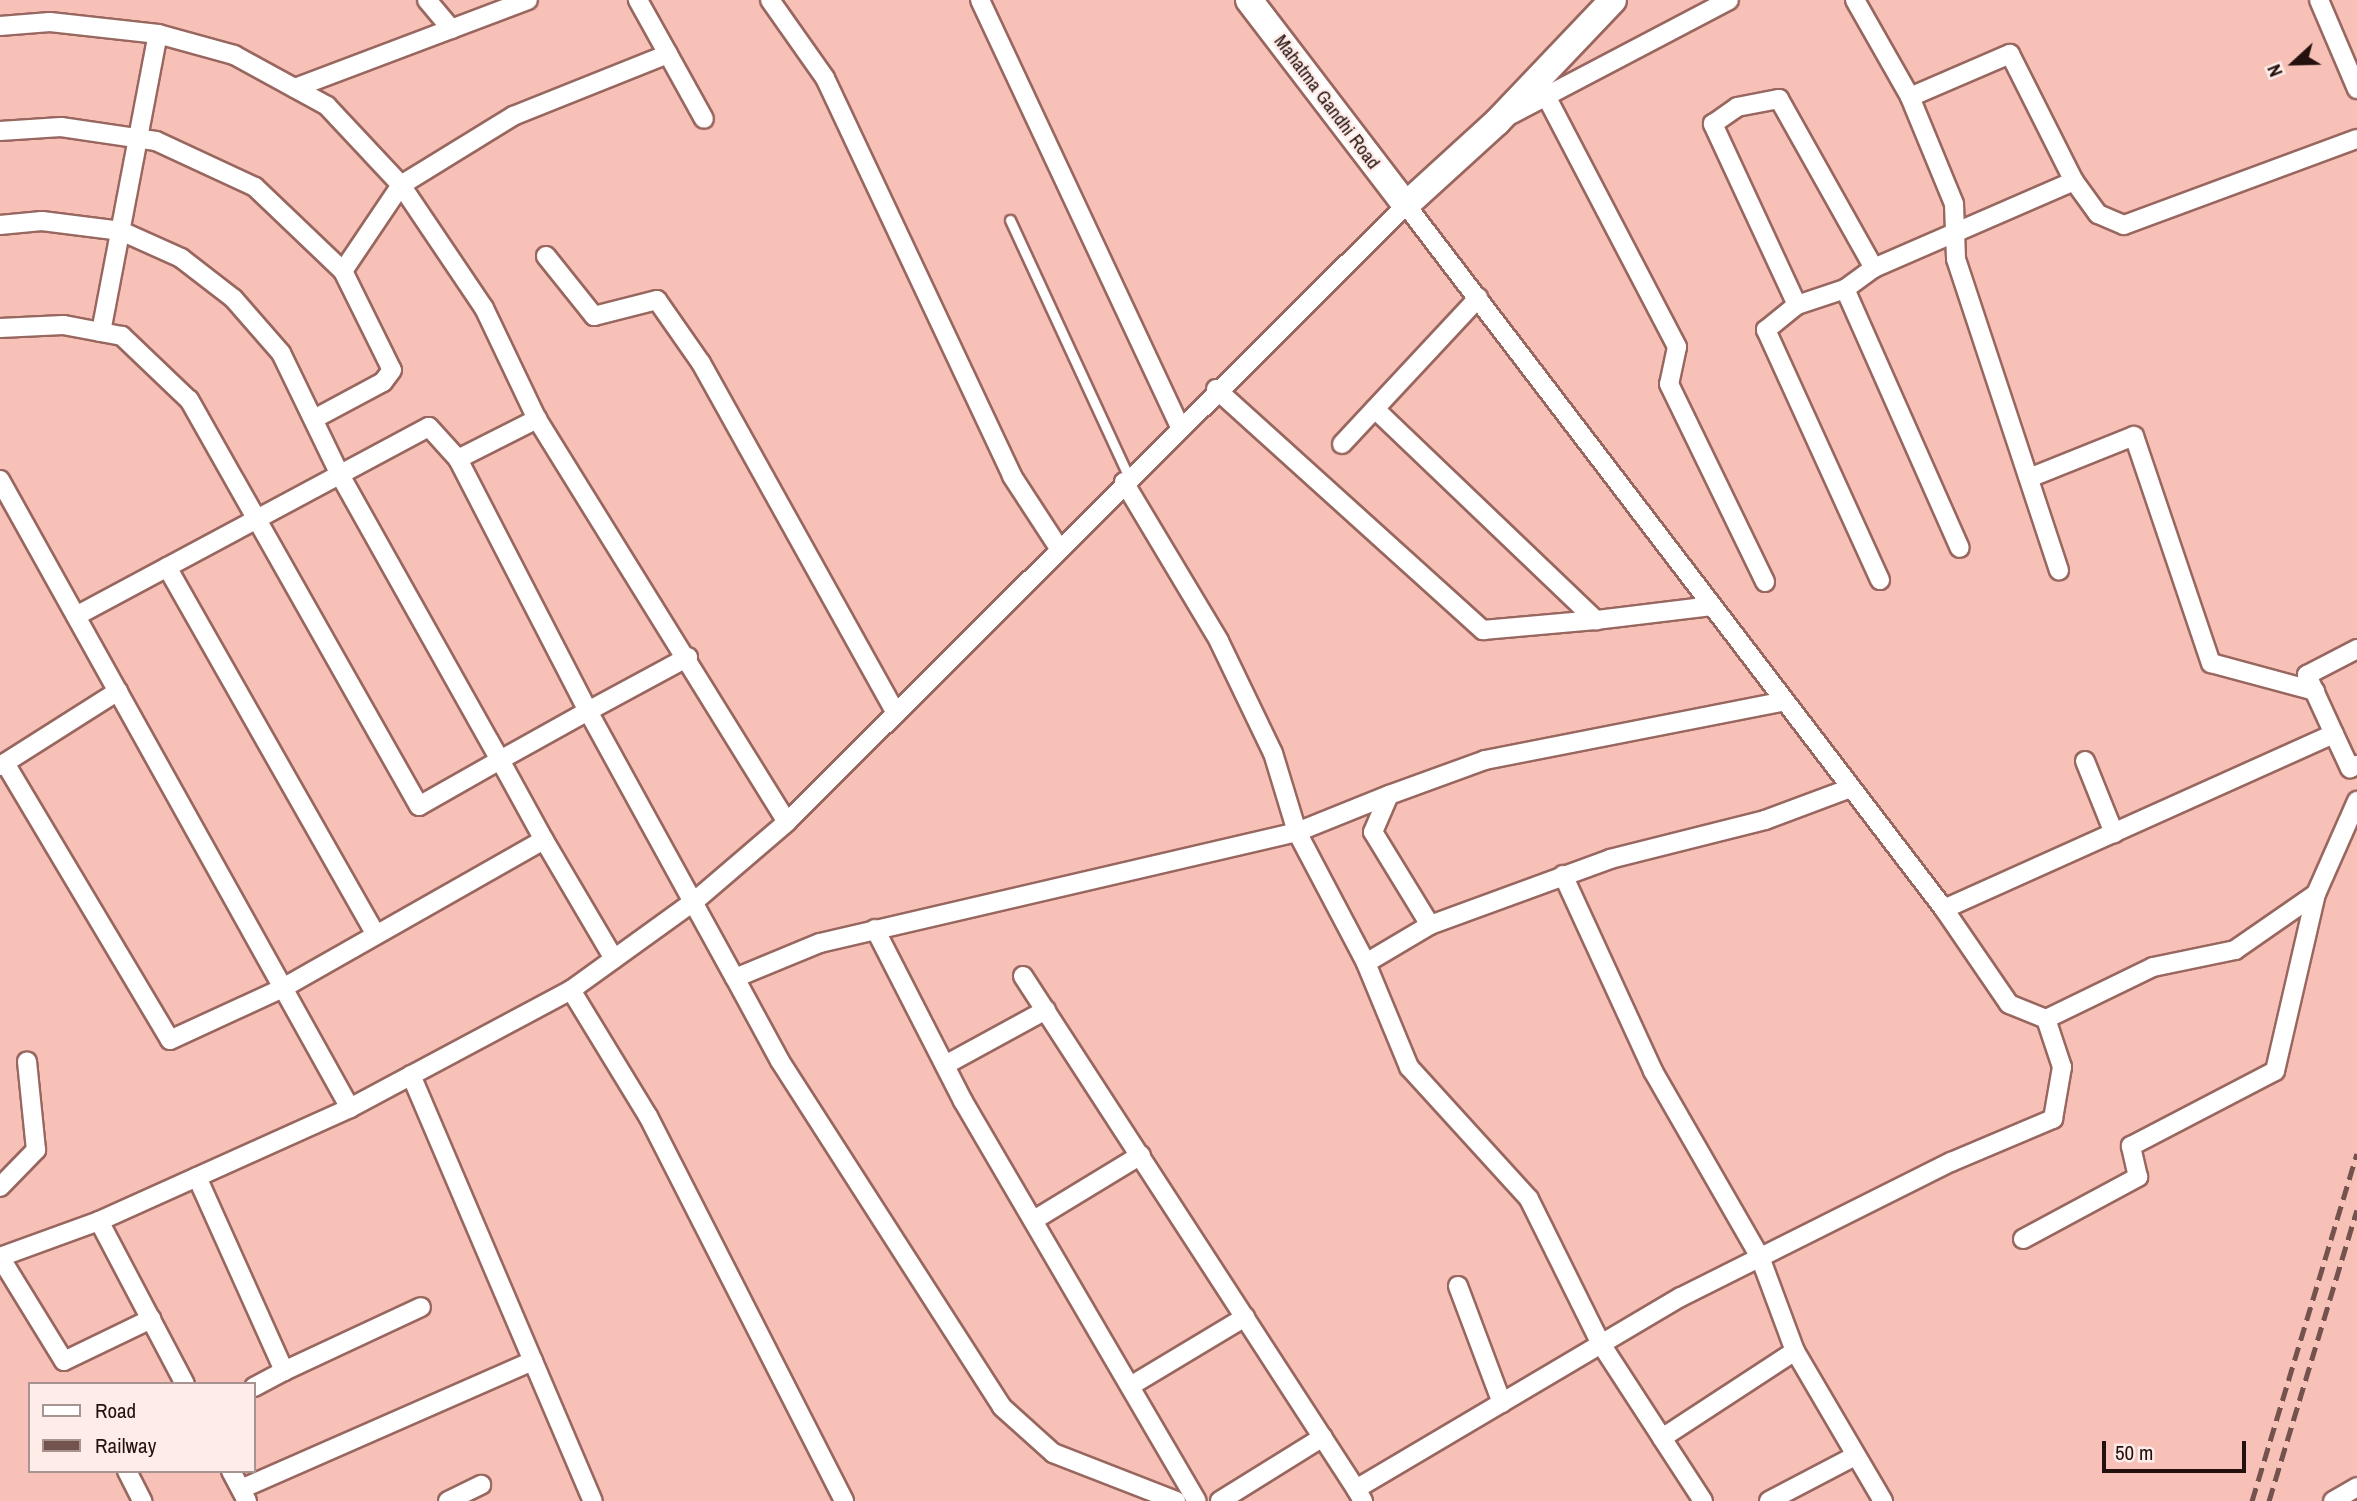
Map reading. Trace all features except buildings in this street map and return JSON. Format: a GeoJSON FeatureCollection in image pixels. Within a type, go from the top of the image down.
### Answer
{"type":"FeatureCollection","features":[{"type":"Feature","properties":{"kind":"street"},"geometry":{"type":"LineString","coordinates":[[427,0],[451,29]]}},
{"type":"Feature","properties":{"kind":"street"},"geometry":{"type":"LineString","coordinates":[[295,88],[528,0]]}},
{"type":"Feature","properties":{"kind":"street"},"geometry":{"type":"LineString","coordinates":[[638,0],[704,119]]}},
{"type":"Feature","properties":{"kind":"street"},"geometry":{"type":"LineString","coordinates":[[770,0],[825,78],[1012,476],[1059,548]]}},
{"type":"Feature","properties":{"kind":"street"},"geometry":{"type":"LineString","coordinates":[[980,0],[1180,426]]}},
{"type":"Feature","properties":{"kind":"street","name":"Mahatma Gandhi Road"},"geometry":{"type":"LineString","coordinates":[[1249,0],[1406,205]]}},
{"type":"Feature","properties":{"kind":"street"},"geometry":{"type":"LineString","coordinates":[[151,1319],[64,1362],[0,1257],[99,1221],[350,1108],[570,990],[696,901],[787,822],[1216,389],[1406,205],[1497,122],[1613,0]]}},
{"type":"Feature","properties":{"kind":"street"},"geometry":{"type":"LineString","coordinates":[[1497,122],[1729,0]]}},
{"type":"Feature","properties":{"kind":"street"},"geometry":{"type":"LineString","coordinates":[[1855,0],[1910,97],[1954,204],[1956,259],[1998,399],[2029,478],[2059,569]]}},
{"type":"Feature","properties":{"kind":"street"},"geometry":{"type":"LineString","coordinates":[[2319,0],[2357,89]]}},
{"type":"Feature","properties":{"kind":"street"},"geometry":{"type":"LineString","coordinates":[[0,26],[50,22],[158,34],[234,55],[327,106],[401,185],[484,308],[537,419],[688,657],[787,822]]}},
{"type":"Feature","properties":{"kind":"street"},"geometry":{"type":"LineString","coordinates":[[101,332],[158,34]]}},
{"type":"Feature","properties":{"kind":"street"},"geometry":{"type":"LineString","coordinates":[[344,271],[401,185],[513,116],[668,54]]}},
{"type":"Feature","properties":{"kind":"street"},"geometry":{"type":"LineString","coordinates":[[1910,97],[2010,54],[2074,181],[2098,214],[2124,225],[2357,139]]}},
{"type":"Feature","properties":{"kind":"street"},"geometry":{"type":"LineString","coordinates":[[1546,96],[1677,347],[1669,384],[1765,582]]}},
{"type":"Feature","properties":{"kind":"street"},"geometry":{"type":"LineString","coordinates":[[1797,305],[1713,124],[1737,107],[1779,99],[1874,268]]}},
{"type":"Feature","properties":{"kind":"street"},"geometry":{"type":"LineString","coordinates":[[0,131],[61,127],[139,138],[255,187],[344,271],[392,370],[383,382],[316,418]]}},
{"type":"Feature","properties":{"kind":"street"},"geometry":{"type":"LineString","coordinates":[[1880,580],[1767,335],[1797,305],[1845,289],[1874,268],[2074,181]]}},
{"type":"Feature","properties":{"kind":"street"},"geometry":{"type":"LineString","coordinates":[[1406,205],[1781,702],[1944,909],[2009,1004],[2046,1019],[2153,967],[2235,950],[2316,894]]}},
{"type":"Feature","properties":{"kind":"street"},"geometry":{"type":"LineString","coordinates":[[0,225],[43,221],[121,231],[181,258],[233,298],[281,353],[316,418],[340,475],[544,840],[614,959]]}},
{"type":"Feature","properties":{"kind":"street"},"geometry":{"type":"LineString","coordinates":[[546,256],[594,316],[657,300],[701,363],[896,713]]}},
{"type":"Feature","properties":{"kind":"street"},"geometry":{"type":"LineString","coordinates":[[1845,289],[1960,548]]}},
{"type":"Feature","properties":{"kind":"street"},"geometry":{"type":"LineString","coordinates":[[1342,444],[1478,298]]}},
{"type":"Feature","properties":{"kind":"street"},"geometry":{"type":"LineString","coordinates":[[0,328],[63,326],[122,336],[190,400],[419,806],[688,657]]}},
{"type":"Feature","properties":{"kind":"street"},"geometry":{"type":"LineString","coordinates":[[1216,389],[1483,630],[1711,607]]}},
{"type":"Feature","properties":{"kind":"street"},"geometry":{"type":"LineString","coordinates":[[1375,409],[1596,620]]}},
{"type":"Feature","properties":{"kind":"street"},"geometry":{"type":"LineString","coordinates":[[458,459],[537,419]]}},
{"type":"Feature","properties":{"kind":"street"},"geometry":{"type":"LineString","coordinates":[[76,616],[429,427],[458,459],[588,711],[696,901],[780,1061],[1002,1406],[1053,1453],[1175,1501]]}},
{"type":"Feature","properties":{"kind":"street"},"geometry":{"type":"LineString","coordinates":[[2029,478],[2134,436],[2211,663],[2315,691]]}},
{"type":"Feature","properties":{"kind":"street"},"geometry":{"type":"LineString","coordinates":[[0,480],[350,1108]]}},
{"type":"Feature","properties":{"kind":"street"},"geometry":{"type":"LineString","coordinates":[[1127,480],[1219,641],[1273,753],[1297,832],[1366,963],[1409,1067],[1529,1199],[1601,1343],[1703,1501]]}},
{"type":"Feature","properties":{"kind":"street"},"geometry":{"type":"LineString","coordinates":[[167,566],[376,935]]}},
{"type":"Feature","properties":{"kind":"street"},"geometry":{"type":"LineString","coordinates":[[2357,649],[2307,675],[2350,768],[2357,765]]}},
{"type":"Feature","properties":{"kind":"street"},"geometry":{"type":"LineString","coordinates":[[118,691],[3,765],[170,1040],[283,988],[544,840]]}},
{"type":"Feature","properties":{"kind":"street"},"geometry":{"type":"LineString","coordinates":[[735,978],[875,929],[1014,903],[1297,832],[1485,760],[1781,702]]}},
{"type":"Feature","properties":{"kind":"street"},"geometry":{"type":"LineString","coordinates":[[1944,909],[2334,734]]}},
{"type":"Feature","properties":{"kind":"street"},"geometry":{"type":"LineString","coordinates":[[2085,761],[2115,833]]}},
{"type":"Feature","properties":{"kind":"street"},"geometry":{"type":"LineString","coordinates":[[1366,963],[1430,925],[1563,875],[1765,820],[1848,789]]}},
{"type":"Feature","properties":{"kind":"street"},"geometry":{"type":"LineString","coordinates":[[1389,795],[1373,832],[1430,925]]}},
{"type":"Feature","properties":{"kind":"street"},"geometry":{"type":"LineString","coordinates":[[2024,1239],[2137,1177],[2131,1146],[2275,1071],[2316,894],[2357,802]]}},
{"type":"Feature","properties":{"kind":"street"},"geometry":{"type":"LineString","coordinates":[[1563,875],[1653,1072],[1760,1257],[1795,1351],[1883,1501]]}},
{"type":"Feature","properties":{"kind":"street"},"geometry":{"type":"LineString","coordinates":[[875,929],[944,1065],[1197,1501]]}},
{"type":"Feature","properties":{"kind":"street"},"geometry":{"type":"LineString","coordinates":[[1023,976],[1360,1495],[1601,1343],[1760,1257],[2053,1119],[2062,1067],[2046,1019]]}},
{"type":"Feature","properties":{"kind":"street"},"geometry":{"type":"LineString","coordinates":[[570,990],[648,1116],[844,1501]]}},
{"type":"Feature","properties":{"kind":"street"},"geometry":{"type":"LineString","coordinates":[[944,1065],[1046,1010]]}},
{"type":"Feature","properties":{"kind":"street"},"geometry":{"type":"LineString","coordinates":[[0,1187],[36,1150],[27,1061]]}},
{"type":"Feature","properties":{"kind":"street"},"geometry":{"type":"LineString","coordinates":[[411,1075],[593,1501]]}},
{"type":"Feature","properties":{"kind":"street"},"geometry":{"type":"LineString","coordinates":[[1034,1220],[1141,1155]]}},
{"type":"Feature","properties":{"kind":"street"},"geometry":{"type":"LineString","coordinates":[[197,1177],[284,1371]]}},
{"type":"Feature","properties":{"kind":"street"},"geometry":{"type":"LineString","coordinates":[[99,1221],[184,1382]]}},
{"type":"Feature","properties":{"kind":"street"},"geometry":{"type":"LineString","coordinates":[[1458,1286],[1502,1403]]}},
{"type":"Feature","properties":{"kind":"street"},"geometry":{"type":"LineString","coordinates":[[256,1386],[421,1307]]}},
{"type":"Feature","properties":{"kind":"street"},"geometry":{"type":"LineString","coordinates":[[1132,1385],[1245,1317]]}},
{"type":"Feature","properties":{"kind":"street"},"geometry":{"type":"LineString","coordinates":[[1662,1438],[1795,1351]]}},
{"type":"Feature","properties":{"kind":"street"},"geometry":{"type":"LineString","coordinates":[[232,1473],[244,1495],[533,1361]]}},
{"type":"Feature","properties":{"kind":"street"},"geometry":{"type":"LineString","coordinates":[[1220,1501],[1323,1437]]}},
{"type":"Feature","properties":{"kind":"street"},"geometry":{"type":"LineString","coordinates":[[1769,1501],[1855,1456]]}},
{"type":"Feature","properties":{"kind":"street"},"geometry":{"type":"LineString","coordinates":[[128,1473],[142,1501]]}},
{"type":"Feature","properties":{"kind":"street"},"geometry":{"type":"LineString","coordinates":[[448,1501],[481,1485]]}},
{"type":"Feature","properties":{"kind":"street"},"geometry":{"type":"LineString","coordinates":[[2333,1501],[2357,1487]]}},
{"type":"Feature","properties":{"kind":"lane"},"geometry":{"type":"LineString","coordinates":[[1010,220],[1127,480]]}},
{"type":"Feature","properties":{"kind":"railway"},"geometry":{"type":"LineString","coordinates":[[2252,1501],[2357,1154]]}},
{"type":"Feature","properties":{"kind":"railway"},"geometry":{"type":"LineString","coordinates":[[2269,1501],[2357,1210]]}}]}
